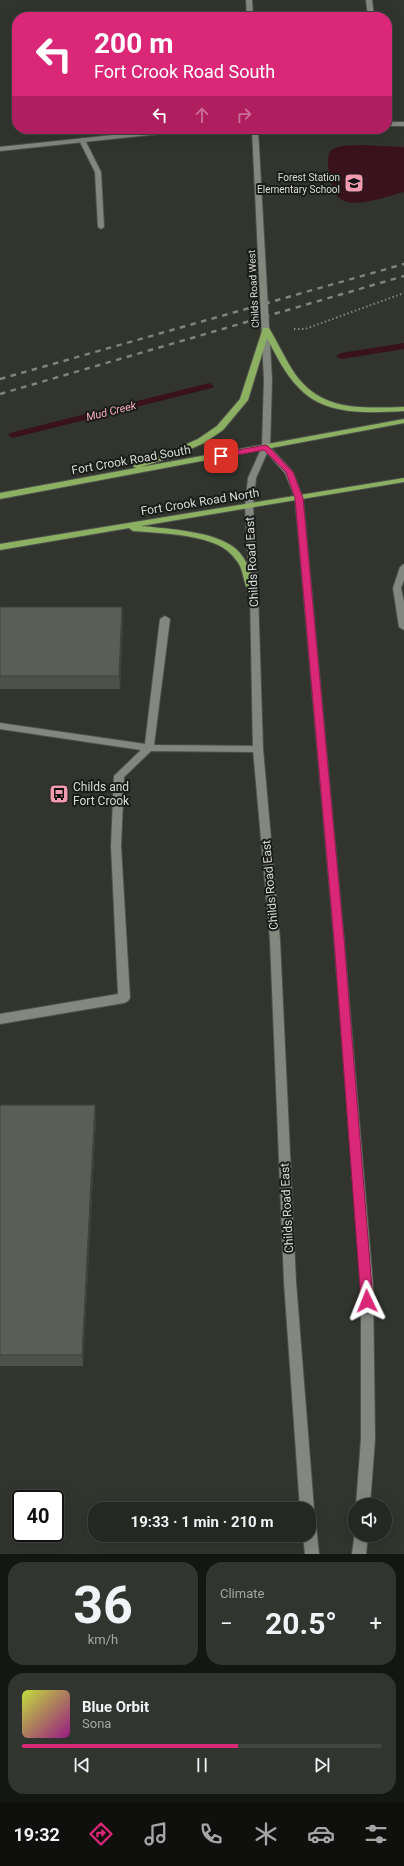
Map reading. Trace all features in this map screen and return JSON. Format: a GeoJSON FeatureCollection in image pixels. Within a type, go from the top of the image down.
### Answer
{"type":"FeatureCollection","features":[{"type":"Feature","properties":{"kind":"main road"},"geometry":{"type":"LineString","coordinates":[[266,330],[294,377],[312,396],[326,403],[344,407],[370,410],[404,409]]}},
{"type":"Feature","properties":{"kind":"main road"},"geometry":{"type":"LineString","coordinates":[[101,478],[172,454],[201,441],[220,428],[244,400],[266,330]]}},
{"type":"Feature","properties":{"kind":"main road"},"geometry":{"type":"LineString","coordinates":[[266,447],[404,421]]}},
{"type":"Feature","properties":{"kind":"main road","name":"Fort Crook Road South"},"geometry":{"type":"LineString","coordinates":[[0,496],[266,447]]}},
{"type":"Feature","properties":{"kind":"main road","name":"Fort Crook Road North"},"geometry":{"type":"LineString","coordinates":[[0,547],[404,480]]}},
{"type":"Feature","properties":{"kind":"main road"},"geometry":{"type":"LineString","coordinates":[[119,527],[189,534],[213,540],[233,551],[244,566],[254,593]]}},
{"type":"Feature","properties":{"kind":"street"},"geometry":{"type":"LineString","coordinates":[[249,0],[250,12]]}},
{"type":"Feature","properties":{"kind":"street"},"geometry":{"type":"LineString","coordinates":[[369,0],[370,12]]}},
{"type":"Feature","properties":{"kind":"street"},"geometry":{"type":"LineString","coordinates":[[392,124],[404,124]]}},
{"type":"Feature","properties":{"kind":"street"},"geometry":{"type":"LineString","coordinates":[[0,149],[139,134]]}},
{"type":"Feature","properties":{"kind":"street","name":"Childs Road West"},"geometry":{"type":"LineString","coordinates":[[255,134],[268,380],[266,447]]}},
{"type":"Feature","properties":{"kind":"street"},"geometry":{"type":"LineString","coordinates":[[82,140],[98,172],[101,227]]}},
{"type":"Feature","properties":{"kind":"street"},"geometry":{"type":"LineString","coordinates":[[266,447],[289,472],[299,498],[339,939],[367,1285],[368,1439],[364,1498]]}},
{"type":"Feature","properties":{"kind":"street","name":"Childs Road East"},"geometry":{"type":"LineString","coordinates":[[266,447],[252,478],[249,506],[254,593],[258,750],[275,940],[290,1282],[306,1502]]}},
{"type":"Feature","properties":{"kind":"street"},"geometry":{"type":"LineString","coordinates":[[404,567],[397,588],[404,627]]}},
{"type":"Feature","properties":{"kind":"street"},"geometry":{"type":"LineString","coordinates":[[0,1019],[124,998],[116,846],[119,776],[150,748],[165,619]]}},
{"type":"Feature","properties":{"kind":"street"},"geometry":{"type":"LineString","coordinates":[[0,726],[150,748],[258,750]]}},
{"type":"Feature","properties":{"kind":"street"},"geometry":{"type":"LineString","coordinates":[[311,1542],[312,1554]]}},
{"type":"Feature","properties":{"kind":"street"},"geometry":{"type":"LineString","coordinates":[[359,1554],[360,1542]]}},
{"type":"Feature","properties":{"kind":"path"},"geometry":{"type":"LineString","coordinates":[[266,330],[305,329],[404,293]]}},
{"type":"Feature","properties":{"kind":"shaded area"},"geometry":{"type":"Polygon","coordinates":[[[361,145],[404,147],[404,192],[357,203],[344,201],[339,198],[334,190],[329,173],[328,162],[330,151],[341,146],[361,145]]]}},
{"type":"Feature","properties":{"kind":"building"},"geometry":{"type":"Polygon","coordinates":[[[0,607],[122,607],[119,676],[0,676],[0,607]]]}},
{"type":"Feature","properties":{"kind":"building"},"geometry":{"type":"Polygon","coordinates":[[[0,1105],[95,1105],[82,1355],[0,1355],[0,1105]]]}},
{"type":"Feature","properties":{"kind":"waterway","name":"Mud Creek"},"geometry":{"type":"LineString","coordinates":[[341,356],[404,346]]}},
{"type":"Feature","properties":{"kind":"waterway","name":"Mud Creek"},"geometry":{"type":"LineString","coordinates":[[13,435],[209,386]]}},
{"type":"Feature","properties":{"kind":"railway"},"geometry":{"type":"LineString","coordinates":[[0,379],[404,264]]}},
{"type":"Feature","properties":{"kind":"railway"},"geometry":{"type":"LineString","coordinates":[[0,394],[404,276]]}},
{"type":"Feature","properties":{"kind":"place","name":"Forest Station Elementary School"},"geometry":{"type":"Point","coordinates":[354,183]}},
{"type":"Feature","properties":{"kind":"place","name":"Childs and Fort Crook"},"geometry":{"type":"Point","coordinates":[59,794]}},
{"type":"Feature","properties":{"kind":"route"},"geometry":{"type":"LineString","coordinates":[[221,456],[266,447],[289,472],[299,498],[339,939],[367,1285],[367,1301]]}}]}
